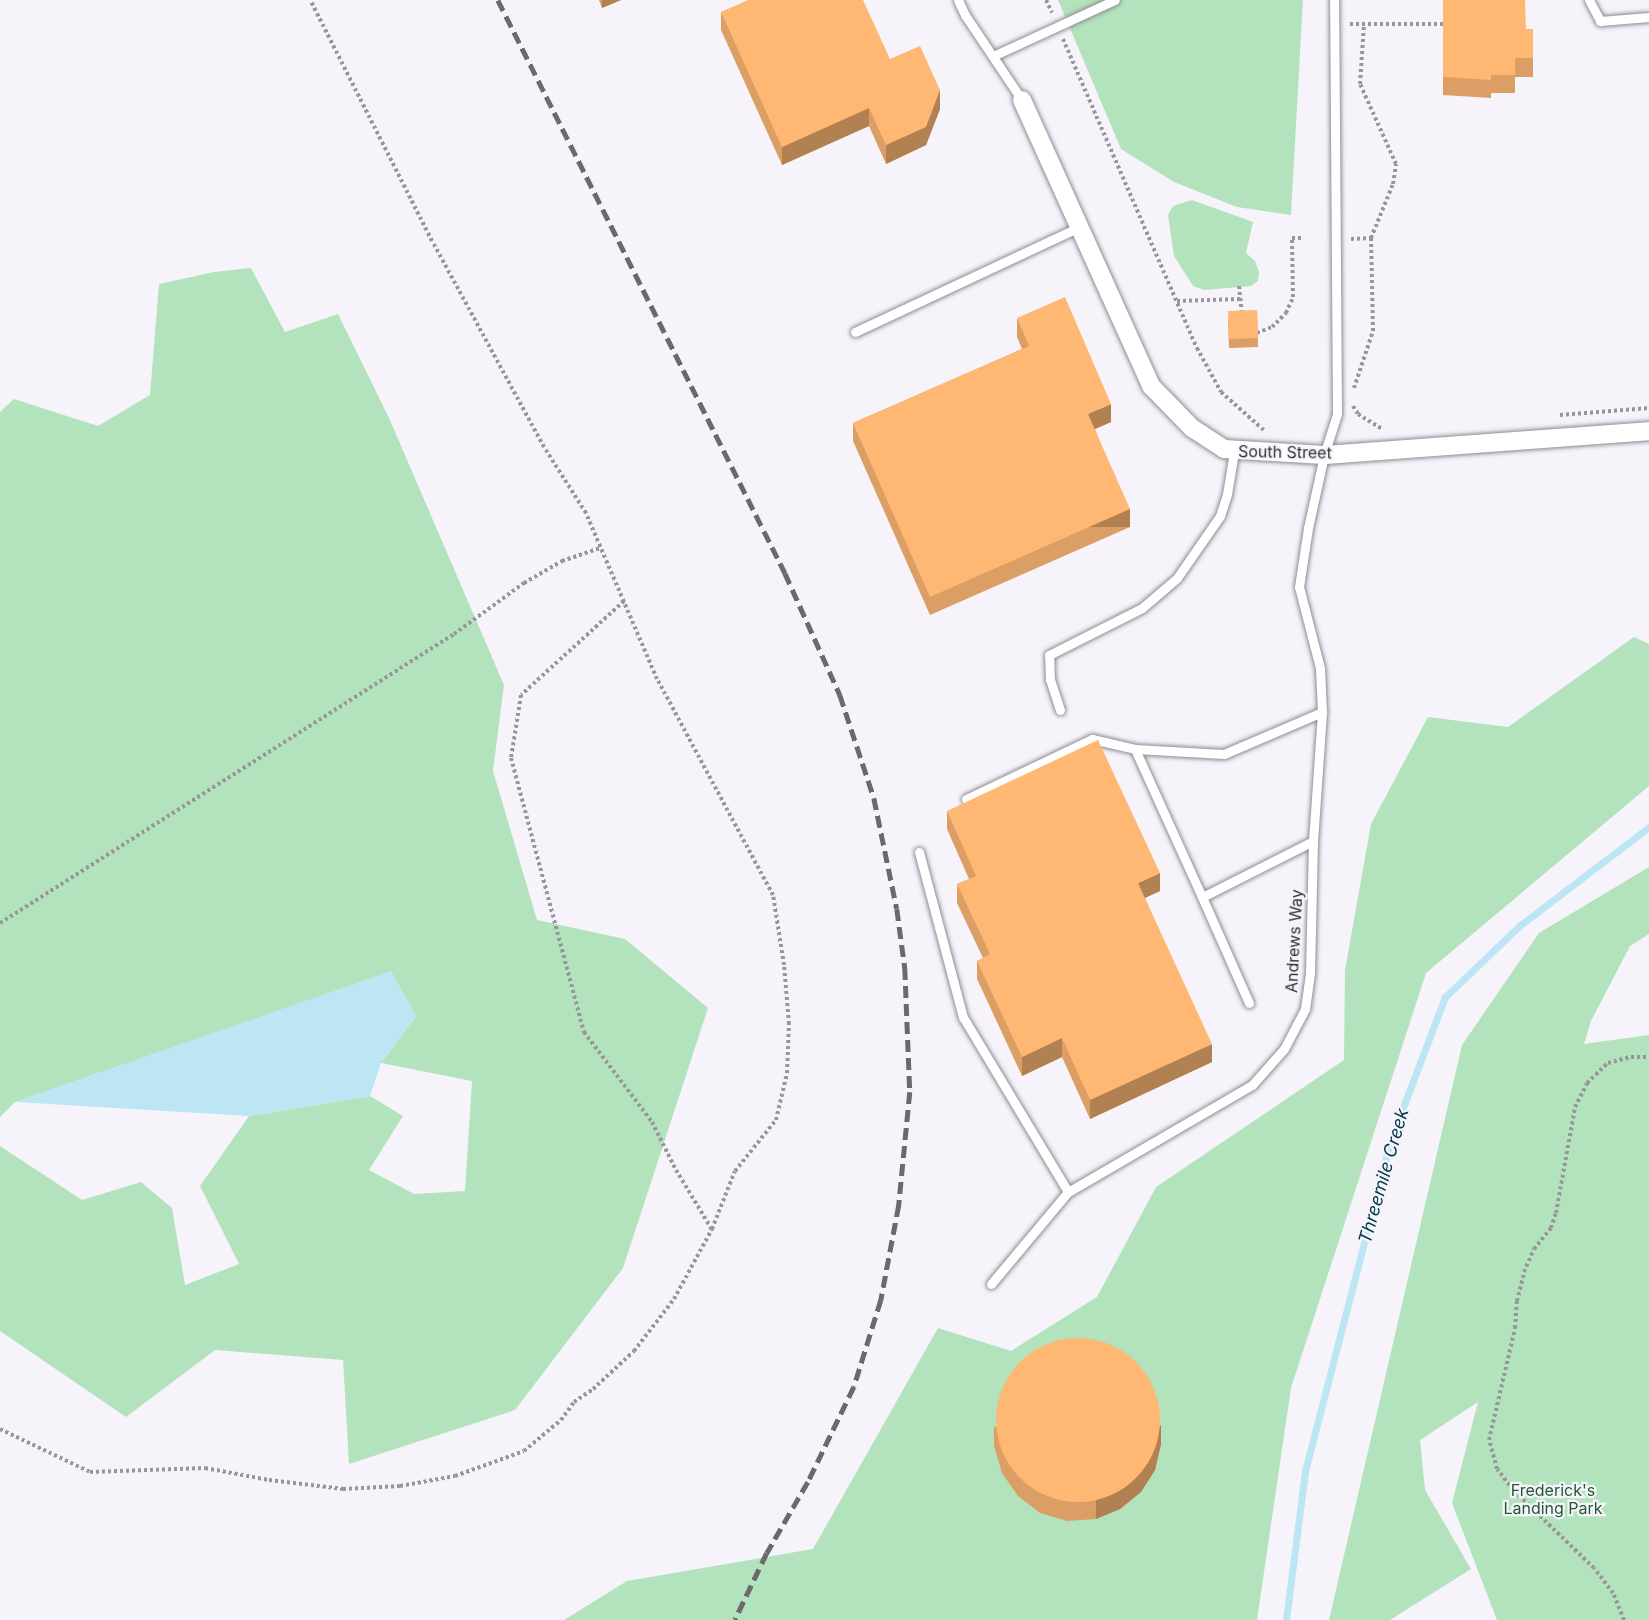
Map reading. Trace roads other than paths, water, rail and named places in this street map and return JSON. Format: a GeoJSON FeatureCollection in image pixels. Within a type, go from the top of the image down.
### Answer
{"type":"FeatureCollection","features":[{"type":"Feature","properties":{"kind":"street","name":"South Street"},"geometry":{"type":"LineString","coordinates":[[1022,100],[1151,386],[1192,428],[1224,449],[1234,452],[1324,455],[1649,431]]}},
{"type":"Feature","properties":{"kind":"lane"},"geometry":{"type":"LineString","coordinates":[[958,0],[965,15],[1022,100]]}},
{"type":"Feature","properties":{"kind":"lane"},"geometry":{"type":"LineString","coordinates":[[993,56],[1114,0]]}},
{"type":"Feature","properties":{"kind":"lane","name":"Andrews Way"},"geometry":{"type":"LineString","coordinates":[[991,1284],[1068,1192],[1252,1085],[1284,1049],[1305,1008],[1311,973],[1313,841],[1322,712],[1320,668],[1299,587],[1308,528],[1324,455],[1337,414],[1334,0]]}},
{"type":"Feature","properties":{"kind":"lane"},"geometry":{"type":"LineString","coordinates":[[1589,0],[1600,21],[1649,17]]}},
{"type":"Feature","properties":{"kind":"lane"},"geometry":{"type":"LineString","coordinates":[[855,332],[1079,227]]}},
{"type":"Feature","properties":{"kind":"lane"},"geometry":{"type":"LineString","coordinates":[[1060,710],[1050,680],[1049,655],[1142,608],[1177,578],[1220,516],[1227,494],[1234,452]]}},
{"type":"Feature","properties":{"kind":"lane"},"geometry":{"type":"LineString","coordinates":[[966,799],[1092,738],[1135,749],[1224,754],[1322,712]]}},
{"type":"Feature","properties":{"kind":"lane"},"geometry":{"type":"LineString","coordinates":[[1135,749],[1249,1003]]}},
{"type":"Feature","properties":{"kind":"lane"},"geometry":{"type":"LineString","coordinates":[[1202,897],[1313,841]]}},
{"type":"Feature","properties":{"kind":"lane"},"geometry":{"type":"LineString","coordinates":[[919,852],[963,1017],[1068,1192]]}},
{"type":"Feature","properties":{"kind":"water"},"geometry":{"type":"Polygon","coordinates":[[[391,971],[416,1016],[381,1063],[370,1096],[249,1116],[15,1102],[391,971]]]}},
{"type":"Feature","properties":{"kind":"waterway","name":"Threemile Creek"},"geometry":{"type":"LineString","coordinates":[[1286,1620],[1305,1471],[1391,1139],[1445,997],[1519,926],[1649,827]]}},
{"type":"Feature","properties":{"kind":"railway"},"geometry":{"type":"LineString","coordinates":[[498,0],[785,573],[840,695],[874,798],[897,909],[905,968],[910,1092],[899,1205],[881,1300],[854,1387],[808,1482],[767,1553],[735,1620]]}},
{"type":"Feature","properties":{"kind":"park label","name":"Frederick's Landing Park"},"geometry":{"type":"Point","coordinates":[1553,1499]}}]}
